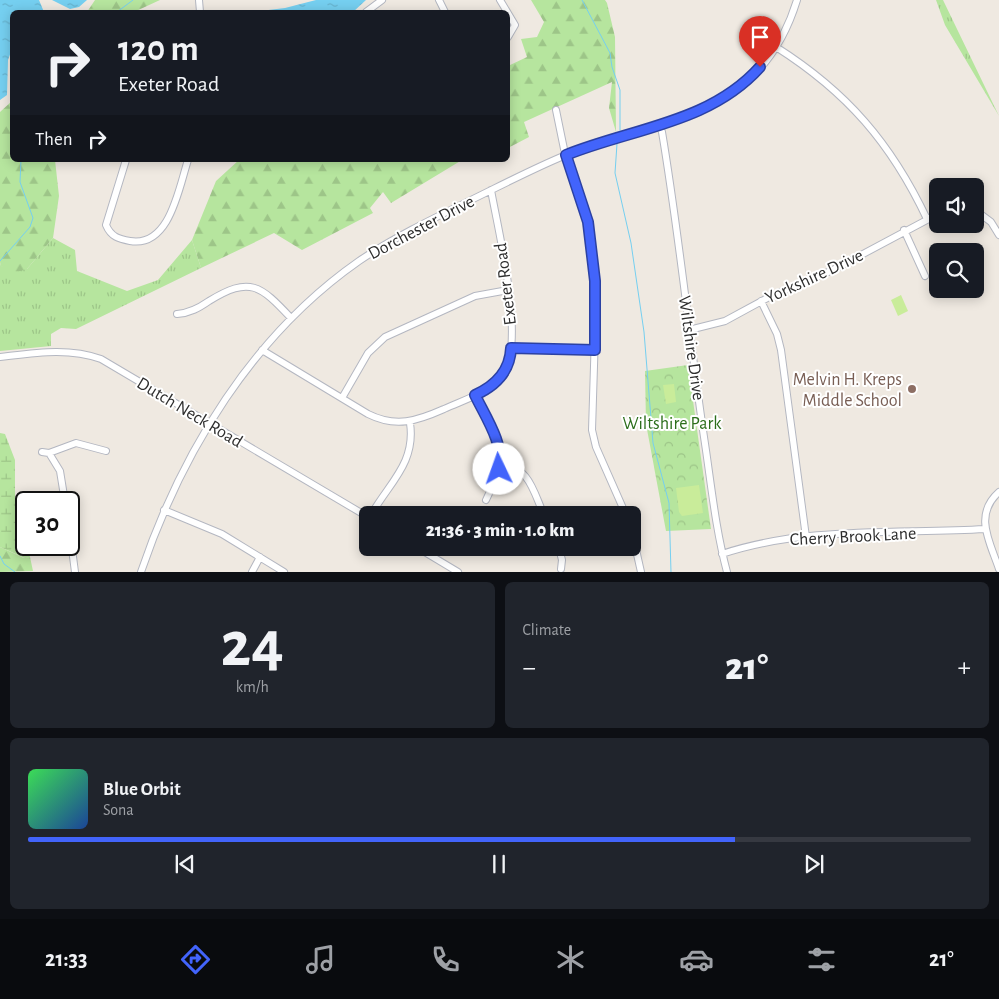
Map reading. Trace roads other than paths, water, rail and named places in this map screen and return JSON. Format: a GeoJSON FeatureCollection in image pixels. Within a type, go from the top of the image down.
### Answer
{"type":"FeatureCollection","features":[{"type":"Feature","properties":{"kind":"street"},"geometry":{"type":"LineString","coordinates":[[369,10],[382,0]]}},
{"type":"Feature","properties":{"kind":"street","name":"Dorchester Drive"},"geometry":{"type":"LineString","coordinates":[[141,572],[164,510],[184,469],[210,424],[262,350],[291,318],[331,282],[374,251],[404,233],[566,155],[691,116],[722,100],[751,77],[776,47],[787,28],[797,0]]}},
{"type":"Feature","properties":{"kind":"street"},"geometry":{"type":"LineString","coordinates":[[510,17],[515,25],[510,34]]}},
{"type":"Feature","properties":{"kind":"street"},"geometry":{"type":"LineString","coordinates":[[776,47],[832,87],[871,127],[903,172],[926,219]]}},
{"type":"Feature","properties":{"kind":"street"},"geometry":{"type":"LineString","coordinates":[[556,110],[566,155],[588,222],[595,281],[595,350],[592,411],[594,437],[599,455],[622,506]]}},
{"type":"Feature","properties":{"kind":"street","name":"Wiltshire Drive"},"geometry":{"type":"LineString","coordinates":[[659,125],[662,132],[672,195],[689,330],[722,554],[727,572]]}},
{"type":"Feature","properties":{"kind":"street"},"geometry":{"type":"LineString","coordinates":[[125,162],[106,225],[109,233],[117,238],[136,242],[146,240],[162,229],[169,217],[187,162]]}},
{"type":"Feature","properties":{"kind":"street","name":"Exeter Road"},"geometry":{"type":"LineString","coordinates":[[262,350],[380,420],[410,423],[488,388],[503,374],[509,361],[511,348],[508,290],[491,190]]}},
{"type":"Feature","properties":{"kind":"street"},"geometry":{"type":"LineString","coordinates":[[984,217],[991,222],[999,235]]}},
{"type":"Feature","properties":{"kind":"street","name":"Yorkshire Drive"},"geometry":{"type":"LineString","coordinates":[[689,330],[719,323],[761,301],[833,270],[929,218]]}},
{"type":"Feature","properties":{"kind":"street"},"geometry":{"type":"LineString","coordinates":[[904,230],[926,276]]}},
{"type":"Feature","properties":{"kind":"street"},"geometry":{"type":"LineString","coordinates":[[177,314],[196,309],[228,290],[246,286],[258,289],[268,295],[291,318]]}},
{"type":"Feature","properties":{"kind":"street"},"geometry":{"type":"LineString","coordinates":[[342,398],[368,353],[385,338],[475,296],[508,290]]}},
{"type":"Feature","properties":{"kind":"street"},"geometry":{"type":"LineString","coordinates":[[761,301],[775,329],[780,345],[806,537]]}},
{"type":"Feature","properties":{"kind":"street"},"geometry":{"type":"LineString","coordinates":[[511,348],[595,350]]}},
{"type":"Feature","properties":{"kind":"street","name":"Dutch Neck Road"},"geometry":{"type":"LineString","coordinates":[[0,357],[62,351],[93,356],[116,367],[359,510]]}},
{"type":"Feature","properties":{"kind":"street"},"geometry":{"type":"LineString","coordinates":[[475,395],[497,443],[500,464],[486,500]]}},
{"type":"Feature","properties":{"kind":"street"},"geometry":{"type":"LineString","coordinates":[[375,506],[409,454],[412,441],[410,423]]}},
{"type":"Feature","properties":{"kind":"street"},"geometry":{"type":"LineString","coordinates":[[42,452],[49,453],[76,443],[106,451]]}},
{"type":"Feature","properties":{"kind":"street"},"geometry":{"type":"LineString","coordinates":[[49,453],[60,471],[63,491]]}},
{"type":"Feature","properties":{"kind":"street"},"geometry":{"type":"LineString","coordinates":[[500,464],[514,466],[522,472],[539,506]]}},
{"type":"Feature","properties":{"kind":"street"},"geometry":{"type":"LineString","coordinates":[[999,492],[987,510],[985,529],[999,569]]}},
{"type":"Feature","properties":{"kind":"street"},"geometry":{"type":"LineString","coordinates":[[164,510],[207,527],[284,572]]}},
{"type":"Feature","properties":{"kind":"street","name":"Cherry Brook Lane"},"geometry":{"type":"LineString","coordinates":[[722,554],[773,542],[848,533],[985,529]]}},
{"type":"Feature","properties":{"kind":"street"},"geometry":{"type":"LineString","coordinates":[[73,556],[75,572]]}},
{"type":"Feature","properties":{"kind":"street"},"geometry":{"type":"LineString","coordinates":[[431,556],[458,572]]}},
{"type":"Feature","properties":{"kind":"street"},"geometry":{"type":"LineString","coordinates":[[561,556],[561,569]]}},
{"type":"Feature","properties":{"kind":"street"},"geometry":{"type":"LineString","coordinates":[[637,556],[641,572]]}},
{"type":"Feature","properties":{"kind":"street"},"geometry":{"type":"LineString","coordinates":[[252,572],[260,557]]}},
{"type":"Feature","properties":{"kind":"water"},"geometry":{"type":"Polygon","coordinates":[[[0,0],[39,0],[43,10],[10,10],[10,54],[8,60],[7,95],[0,100],[0,0]]]}},
{"type":"Feature","properties":{"kind":"water"},"geometry":{"type":"Polygon","coordinates":[[[52,0],[87,0],[79,7],[70,9],[52,0]]]}},
{"type":"Feature","properties":{"kind":"water"},"geometry":{"type":"Polygon","coordinates":[[[316,0],[366,0],[355,10],[268,10],[316,0]]]}},
{"type":"Feature","properties":{"kind":"waterway"},"geometry":{"type":"LineString","coordinates":[[120,10],[133,0]]}},
{"type":"Feature","properties":{"kind":"waterway"},"geometry":{"type":"LineString","coordinates":[[582,0],[610,53],[612,67],[620,90],[620,130]]}},
{"type":"Feature","properties":{"kind":"waterway"},"geometry":{"type":"LineString","coordinates":[[617,144],[615,173],[631,243],[644,332],[653,443],[669,503],[671,572]]}},
{"type":"Feature","properties":{"kind":"waterway"},"geometry":{"type":"LineString","coordinates":[[0,261],[30,227],[33,218],[20,182],[21,162]]}},
{"type":"Feature","properties":{"kind":"waterway"},"geometry":{"type":"LineString","coordinates":[[0,556],[4,564],[15,572]]}},
{"type":"Feature","properties":{"kind":"place","name":"Melvin H. Kreps Middle School"},"geometry":{"type":"Point","coordinates":[912,389]}},
{"type":"Feature","properties":{"kind":"park label","name":"Wiltshire Park"},"geometry":{"type":"Point","coordinates":[672,423]}}]}
